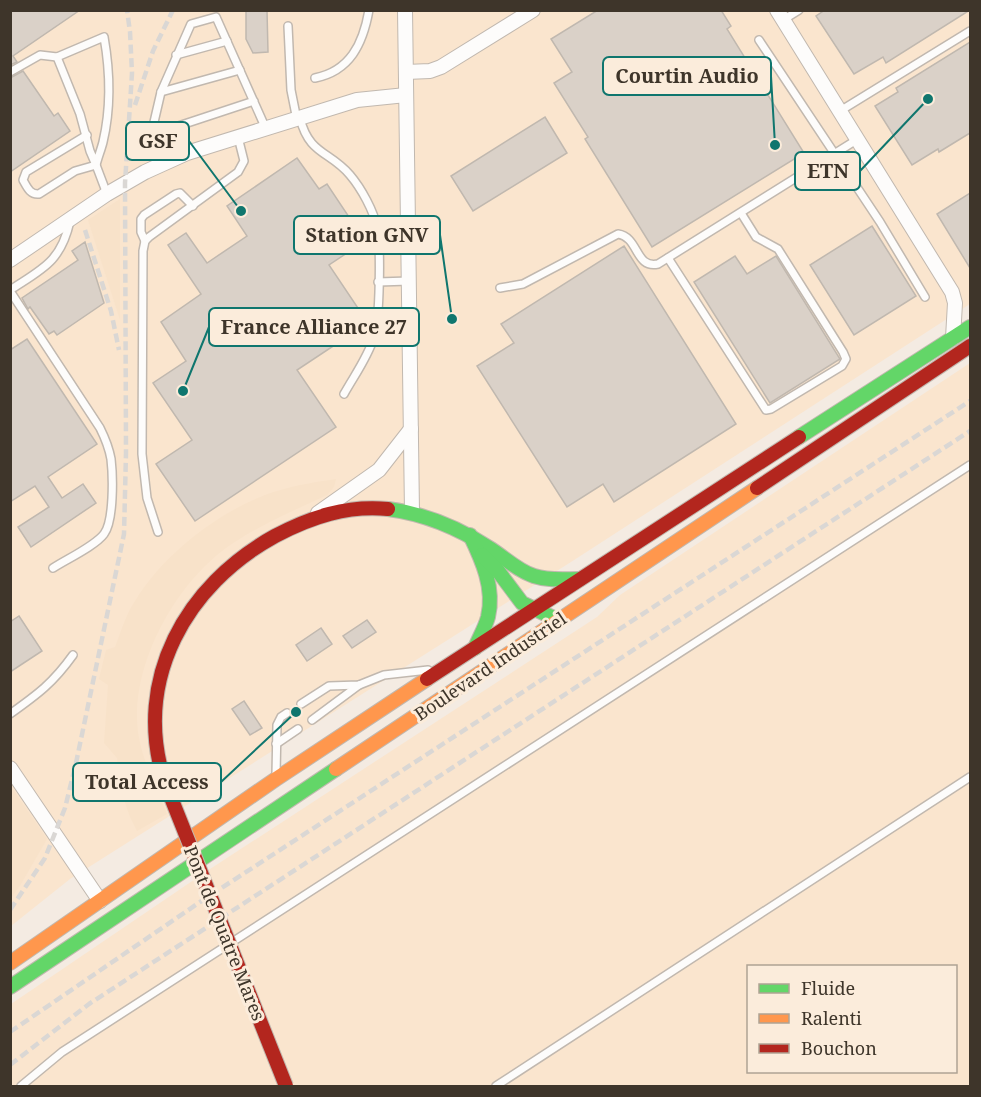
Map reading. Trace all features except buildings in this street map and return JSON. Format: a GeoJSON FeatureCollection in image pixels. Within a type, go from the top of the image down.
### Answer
{"type":"FeatureCollection","features":[{"type":"Feature","properties":{"kind":"main road","name":"Boulevard Industriel"},"geometry":{"type":"LineString","coordinates":[[10,963],[276,779],[579,579],[970,327]]}},
{"type":"Feature","properties":{"kind":"main road","name":"Boulevard Industriel"},"geometry":{"type":"LineString","coordinates":[[10,987],[970,346]]}},
{"type":"Feature","properties":{"kind":"main road","name":"Pont de Quatre Mares"},"geometry":{"type":"LineString","coordinates":[[286,1086],[164,780],[155,746],[156,703],[166,657],[189,609],[213,581],[251,549],[311,519],[336,512],[363,508],[412,512],[435,519],[470,535],[530,575]]}},
{"type":"Feature","properties":{"kind":"main road"},"geometry":{"type":"LineString","coordinates":[[470,535],[478,551],[490,591],[487,618],[475,648]]}},
{"type":"Feature","properties":{"kind":"main road"},"geometry":{"type":"LineString","coordinates":[[478,551],[498,571],[519,600],[558,620]]}},
{"type":"Feature","properties":{"kind":"main road"},"geometry":{"type":"LineString","coordinates":[[536,635],[535,593],[530,575],[552,579],[579,579]]}},
{"type":"Feature","properties":{"kind":"street"},"geometry":{"type":"LineString","coordinates":[[405,10],[412,512]]}},
{"type":"Feature","properties":{"kind":"street"},"geometry":{"type":"LineString","coordinates":[[406,72],[430,71],[441,67],[533,10]]}},
{"type":"Feature","properties":{"kind":"street"},"geometry":{"type":"LineString","coordinates":[[780,15],[952,292],[955,303],[953,338]]}},
{"type":"Feature","properties":{"kind":"street"},"geometry":{"type":"LineString","coordinates":[[10,260],[107,194],[186,153],[357,100],[406,95]]}},
{"type":"Feature","properties":{"kind":"street"},"geometry":{"type":"LineString","coordinates":[[311,519],[380,470],[411,429]]}},
{"type":"Feature","properties":{"kind":"street"},"geometry":{"type":"LineString","coordinates":[[10,768],[100,901]]}},
{"type":"Feature","properties":{"kind":"lane"},"geometry":{"type":"LineString","coordinates":[[315,78],[334,73],[350,59],[362,34],[369,10]]}},
{"type":"Feature","properties":{"kind":"lane"},"geometry":{"type":"LineString","coordinates":[[780,15],[799,10]]}},
{"type":"Feature","properties":{"kind":"lane"},"geometry":{"type":"LineString","coordinates":[[254,101],[151,135],[161,92],[191,24],[216,17],[254,101],[266,129]]}},
{"type":"Feature","properties":{"kind":"lane"},"geometry":{"type":"LineString","coordinates":[[288,26],[291,90],[306,136],[310,142],[350,175],[370,210],[377,229],[378,322],[374,339],[344,394]]}},
{"type":"Feature","properties":{"kind":"lane"},"geometry":{"type":"LineString","coordinates":[[840,111],[970,31]]}},
{"type":"Feature","properties":{"kind":"lane"},"geometry":{"type":"LineString","coordinates":[[10,72],[40,55],[57,57],[104,37],[108,60],[109,92],[103,141],[96,165]]}},
{"type":"Feature","properties":{"kind":"lane"},"geometry":{"type":"LineString","coordinates":[[759,40],[880,222],[925,297]]}},
{"type":"Feature","properties":{"kind":"lane"},"geometry":{"type":"LineString","coordinates":[[176,55],[227,41]]}},
{"type":"Feature","properties":{"kind":"lane"},"geometry":{"type":"LineString","coordinates":[[57,57],[80,114],[90,151],[107,194]]}},
{"type":"Feature","properties":{"kind":"lane"},"geometry":{"type":"LineString","coordinates":[[161,92],[240,70]]}},
{"type":"Feature","properties":{"kind":"lane"},"geometry":{"type":"LineString","coordinates":[[87,135],[26,172],[23,180],[30,192],[35,195],[75,171],[96,165]]}},
{"type":"Feature","properties":{"kind":"lane"},"geometry":{"type":"LineString","coordinates":[[158,532],[147,498],[142,454],[143,251],[149,237],[228,181],[242,166],[244,161],[238,137]]}},
{"type":"Feature","properties":{"kind":"lane"},"geometry":{"type":"LineString","coordinates":[[500,288],[523,284],[618,234],[629,239],[646,264],[658,264],[858,140]]}},
{"type":"Feature","properties":{"kind":"lane"},"geometry":{"type":"LineString","coordinates":[[145,242],[140,224],[144,215],[180,193],[193,206]]}},
{"type":"Feature","properties":{"kind":"lane"},"geometry":{"type":"LineString","coordinates":[[668,258],[766,410],[771,410],[842,366],[846,359],[778,249],[756,237],[741,213]]}},
{"type":"Feature","properties":{"kind":"lane"},"geometry":{"type":"LineString","coordinates":[[53,568],[98,540],[105,533],[109,521],[111,460],[100,428],[10,291],[47,265],[57,255],[63,246],[71,219]]}},
{"type":"Feature","properties":{"kind":"lane"},"geometry":{"type":"LineString","coordinates":[[378,282],[409,281]]}},
{"type":"Feature","properties":{"kind":"lane"},"geometry":{"type":"LineString","coordinates":[[21,1086],[62,1052],[970,465]]}},
{"type":"Feature","properties":{"kind":"lane"},"geometry":{"type":"LineString","coordinates":[[10,714],[38,695],[57,678],[73,655]]}},
{"type":"Feature","properties":{"kind":"lane"},"geometry":{"type":"LineString","coordinates":[[312,720],[359,685],[384,675],[446,668]]}},
{"type":"Feature","properties":{"kind":"lane"},"geometry":{"type":"LineString","coordinates":[[301,704],[329,686],[359,685]]}},
{"type":"Feature","properties":{"kind":"lane"},"geometry":{"type":"LineString","coordinates":[[276,779],[278,721],[287,713]]}},
{"type":"Feature","properties":{"kind":"lane"},"geometry":{"type":"LineString","coordinates":[[276,744],[298,729]]}},
{"type":"Feature","properties":{"kind":"lane"},"geometry":{"type":"LineString","coordinates":[[496,1086],[970,777]]}},
{"type":"Feature","properties":{"kind":"shaded area"},"geometry":{"type":"Polygon","coordinates":[[[11,11],[970,11],[970,304],[571,562],[70,879],[11,926],[11,11]]]}},
{"type":"Feature","properties":{"kind":"shaded area"},"geometry":{"type":"Polygon","coordinates":[[[120,199],[120,320],[88,220],[120,199]]]}},
{"type":"Feature","properties":{"kind":"shaded area"},"geometry":{"type":"Polygon","coordinates":[[[970,363],[970,1086],[11,1086],[11,1004],[207,871],[597,617],[620,595],[970,363]]]}},
{"type":"Feature","properties":{"kind":"shaded area"},"geometry":{"type":"Polygon","coordinates":[[[336,479],[334,487],[327,495],[263,526],[226,548],[191,581],[163,623],[144,670],[137,718],[143,755],[167,814],[137,831],[122,794],[117,758],[104,743],[108,685],[99,679],[106,650],[115,647],[129,612],[147,583],[179,549],[197,534],[216,520],[257,498],[291,487],[336,479]]]}},
{"type":"Feature","properties":{"kind":"shaded area"},"geometry":{"type":"Polygon","coordinates":[[[10,785],[47,839],[11,898],[10,785]]]}},
{"type":"Feature","properties":{"kind":"railway"},"geometry":{"type":"LineString","coordinates":[[10,910],[45,858],[65,808],[124,534],[125,183],[132,73],[127,10]]}},
{"type":"Feature","properties":{"kind":"railway"},"geometry":{"type":"LineString","coordinates":[[135,105],[153,51],[173,10]]}},
{"type":"Feature","properties":{"kind":"railway"},"geometry":{"type":"LineString","coordinates":[[85,230],[111,311],[119,350]]}},
{"type":"Feature","properties":{"kind":"railway"},"geometry":{"type":"LineString","coordinates":[[10,1032],[200,902],[970,401]]}},
{"type":"Feature","properties":{"kind":"railway"},"geometry":{"type":"LineString","coordinates":[[10,1065],[89,1004],[970,431]]}},
{"type":"Feature","properties":{"kind":"traffic: fast"},"geometry":{"type":"LineString","coordinates":[[799,437],[970,327]]}},
{"type":"Feature","properties":{"kind":"traffic: fast"},"geometry":{"type":"LineString","coordinates":[[388,509],[416,514],[455,528],[479,541],[522,571],[534,576],[551,579],[580,579]]}},
{"type":"Feature","properties":{"kind":"traffic: fast"},"geometry":{"type":"LineString","coordinates":[[470,535],[483,564],[490,595],[488,617],[475,648]]}},
{"type":"Feature","properties":{"kind":"traffic: fast"},"geometry":{"type":"LineString","coordinates":[[482,555],[498,571],[522,603],[558,620]]}},
{"type":"Feature","properties":{"kind":"traffic: fast"},"geometry":{"type":"LineString","coordinates":[[10,987],[336,769]]}},
{"type":"Feature","properties":{"kind":"traffic: slow"},"geometry":{"type":"LineString","coordinates":[[336,769],[757,488]]}},
{"type":"Feature","properties":{"kind":"traffic: slow"},"geometry":{"type":"LineString","coordinates":[[10,963],[276,779],[427,679]]}},
{"type":"Feature","properties":{"kind":"traffic: jam"},"geometry":{"type":"LineString","coordinates":[[757,488],[970,346]]}},
{"type":"Feature","properties":{"kind":"traffic: jam"},"geometry":{"type":"LineString","coordinates":[[427,679],[799,437]]}},
{"type":"Feature","properties":{"kind":"traffic: jam"},"geometry":{"type":"LineString","coordinates":[[164,780],[156,743],[156,706],[162,671],[174,638],[193,608],[216,581],[243,556],[275,536],[302,523],[330,514],[358,509],[388,509]]}},
{"type":"Feature","properties":{"kind":"traffic: jam"},"geometry":{"type":"LineString","coordinates":[[164,780],[286,1086]]}},
{"type":"Feature","properties":{"kind":"place","name":"ETN"},"geometry":{"type":"Point","coordinates":[928,99]}},
{"type":"Feature","properties":{"kind":"place","name":"Courtin Audio"},"geometry":{"type":"Point","coordinates":[775,145]}},
{"type":"Feature","properties":{"kind":"place","name":"GSF"},"geometry":{"type":"Point","coordinates":[241,211]}},
{"type":"Feature","properties":{"kind":"place","name":"Station GNV"},"geometry":{"type":"Point","coordinates":[452,319]}},
{"type":"Feature","properties":{"kind":"place","name":"France Alliance 27"},"geometry":{"type":"Point","coordinates":[183,391]}},
{"type":"Feature","properties":{"kind":"place","name":"Total Access"},"geometry":{"type":"Point","coordinates":[296,712]}}]}
